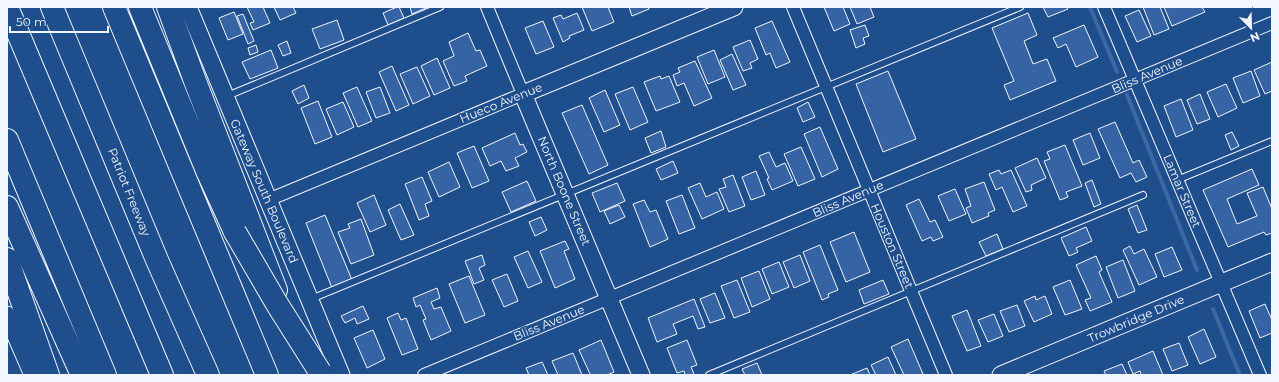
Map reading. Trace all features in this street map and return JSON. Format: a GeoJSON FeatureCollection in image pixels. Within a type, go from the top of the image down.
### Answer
{"type":"FeatureCollection","features":[{"type":"Feature","properties":{"kind":"highway"},"geometry":{"type":"LineString","coordinates":[[7,7],[162,375]]}},
{"type":"Feature","properties":{"kind":"highway","name":"Patriot Freeway"},"geometry":{"type":"LineString","coordinates":[[52,7],[157,260],[208,375]]}},
{"type":"Feature","properties":{"kind":"highway"},"geometry":{"type":"LineString","coordinates":[[114,7],[267,375]]}},
{"type":"Feature","properties":{"kind":"highway"},"geometry":{"type":"LineString","coordinates":[[140,7],[208,173],[235,232],[277,304],[323,374]]}},
{"type":"Feature","properties":{"kind":"highway"},"geometry":{"type":"LineString","coordinates":[[168,7],[195,81],[323,374]]}},
{"type":"Feature","properties":{"kind":"highway"},"geometry":{"type":"LineString","coordinates":[[7,140],[105,375]]}},
{"type":"Feature","properties":{"kind":"highway"},"geometry":{"type":"LineString","coordinates":[[7,207],[82,375]]}},
{"type":"Feature","properties":{"kind":"highway"},"geometry":{"type":"LineString","coordinates":[[7,259],[48,375]]}},
{"type":"Feature","properties":{"kind":"main road","name":"Gateway South Boulevard"},"geometry":{"type":"LineString","coordinates":[[188,7],[310,300],[323,374]]}},
{"type":"Feature","properties":{"kind":"main road","name":"Hueco Avenue"},"geometry":{"type":"LineString","coordinates":[[523,94],[734,7]]}},
{"type":"Feature","properties":{"kind":"main road","name":"North Boone Street"},"geometry":{"type":"LineString","coordinates":[[523,94],[641,375]]}},
{"type":"Feature","properties":{"kind":"main road","name":"Trowbridge Drive"},"geometry":{"type":"LineString","coordinates":[[1001,375],[1272,262]]}},
{"type":"Feature","properties":{"kind":"main road"},"geometry":{"type":"LineString","coordinates":[[7,315],[33,375]]}},
{"type":"Feature","properties":{"kind":"street","name":"North Boone Street"},"geometry":{"type":"LineString","coordinates":[[487,7],[523,94]]}},
{"type":"Feature","properties":{"kind":"street","name":"Houston Street"},"geometry":{"type":"LineString","coordinates":[[793,7],[946,375]]}},
{"type":"Feature","properties":{"kind":"street","name":"Lamar Street"},"geometry":{"type":"LineString","coordinates":[[1104,7],[1260,375]]}},
{"type":"Feature","properties":{"kind":"street","name":"Bliss Avenue"},"geometry":{"type":"LineString","coordinates":[[424,375],[1272,23]]}},
{"type":"Feature","properties":{"kind":"street","name":"Hueco Avenue"},"geometry":{"type":"LineString","coordinates":[[268,200],[523,94]]}},
{"type":"Feature","properties":{"kind":"lane"},"geometry":{"type":"LineString","coordinates":[[225,97],[440,7]]}},
{"type":"Feature","properties":{"kind":"lane"},"geometry":{"type":"LineString","coordinates":[[310,300],[1020,7]]}},
{"type":"Feature","properties":{"kind":"lane"},"geometry":{"type":"LineString","coordinates":[[1177,180],[1272,141]]}},
{"type":"Feature","properties":{"kind":"lane"},"geometry":{"type":"LineString","coordinates":[[709,375],[1143,195]]}},
{"type":"Feature","properties":{"kind":"building"},"geometry":{"type":"Polygon","coordinates":[[[247,7],[263,7],[270,23],[253,30],[250,23],[254,22],[247,7]]]}},
{"type":"Feature","properties":{"kind":"building"},"geometry":{"type":"Polygon","coordinates":[[[274,7],[293,7],[296,13],[280,20],[274,7]]]}},
{"type":"Feature","properties":{"kind":"building"},"geometry":{"type":"Polygon","coordinates":[[[399,7],[404,18],[388,25],[383,13],[399,7]]]}},
{"type":"Feature","properties":{"kind":"building"},"geometry":{"type":"Polygon","coordinates":[[[410,7],[428,7],[412,14],[410,7]]]}},
{"type":"Feature","properties":{"kind":"building"},"geometry":{"type":"Polygon","coordinates":[[[582,7],[608,7],[614,22],[592,31],[582,7]]]}},
{"type":"Feature","properties":{"kind":"building"},"geometry":{"type":"Polygon","coordinates":[[[629,7],[648,7],[649,9],[632,16],[629,7]]]}},
{"type":"Feature","properties":{"kind":"building"},"geometry":{"type":"Polygon","coordinates":[[[824,7],[843,7],[850,24],[834,31],[824,7]]]}},
{"type":"Feature","properties":{"kind":"building"},"geometry":{"type":"Polygon","coordinates":[[[850,7],[870,7],[874,17],[857,24],[850,7]]]}},
{"type":"Feature","properties":{"kind":"building"},"geometry":{"type":"Polygon","coordinates":[[[1043,7],[1067,7],[1068,9],[1048,17],[1043,7]]]}},
{"type":"Feature","properties":{"kind":"building"},"geometry":{"type":"Polygon","coordinates":[[[1143,7],[1160,7],[1169,29],[1154,35],[1143,7]]]}},
{"type":"Feature","properties":{"kind":"building"},"geometry":{"type":"Polygon","coordinates":[[[1164,7],[1202,7],[1205,12],[1172,26],[1164,7]]]}},
{"type":"Feature","properties":{"kind":"building"},"geometry":{"type":"Polygon","coordinates":[[[1139,10],[1151,36],[1137,42],[1125,16],[1139,10]]]}},
{"type":"Feature","properties":{"kind":"building"},"geometry":{"type":"Polygon","coordinates":[[[234,12],[243,34],[228,40],[219,18],[234,12]]]}},
{"type":"Feature","properties":{"kind":"building"},"geometry":{"type":"Polygon","coordinates":[[[577,13],[584,30],[569,36],[570,38],[563,42],[553,18],[561,15],[563,19],[577,13]]]}},
{"type":"Feature","properties":{"kind":"building"},"geometry":{"type":"Polygon","coordinates":[[[1028,13],[1037,35],[1024,41],[1033,64],[1047,59],[1056,81],[1010,100],[1004,85],[1014,81],[992,28],[1028,13]]]}},
{"type":"Feature","properties":{"kind":"building"},"geometry":{"type":"Polygon","coordinates":[[[243,14],[254,41],[248,44],[237,16],[243,14]]]}},
{"type":"Feature","properties":{"kind":"building"},"geometry":{"type":"Polygon","coordinates":[[[337,20],[344,40],[320,49],[312,29],[337,20]]]}},
{"type":"Feature","properties":{"kind":"building"},"geometry":{"type":"Polygon","coordinates":[[[543,21],[554,47],[536,54],[525,28],[543,21]]]}},
{"type":"Feature","properties":{"kind":"building"},"geometry":{"type":"Polygon","coordinates":[[[772,21],[790,62],[776,68],[770,53],[766,55],[755,28],[772,21]]]}},
{"type":"Feature","properties":{"kind":"building"},"geometry":{"type":"Polygon","coordinates":[[[865,25],[869,36],[863,38],[865,44],[856,48],[850,30],[865,25]]]}},
{"type":"Feature","properties":{"kind":"building"},"geometry":{"type":"Polygon","coordinates":[[[1084,25],[1098,57],[1076,67],[1066,44],[1058,48],[1053,38],[1084,25]]]}},
{"type":"Feature","properties":{"kind":"building"},"geometry":{"type":"Polygon","coordinates":[[[468,33],[476,51],[480,50],[487,66],[465,76],[467,81],[454,86],[443,61],[454,56],[449,42],[468,33]]]}},
{"type":"Feature","properties":{"kind":"building"},"geometry":{"type":"Polygon","coordinates":[[[750,40],[758,59],[750,63],[752,68],[743,71],[733,47],[750,40]]]}},
{"type":"Feature","properties":{"kind":"building"},"geometry":{"type":"Polygon","coordinates":[[[287,41],[291,53],[283,56],[278,45],[287,41]]]}},
{"type":"Feature","properties":{"kind":"building"},"geometry":{"type":"Polygon","coordinates":[[[256,45],[258,52],[250,55],[248,48],[256,45]]]}},
{"type":"Feature","properties":{"kind":"building"},"geometry":{"type":"Polygon","coordinates":[[[271,50],[278,68],[250,79],[242,62],[271,50]]]}},
{"type":"Feature","properties":{"kind":"building"},"geometry":{"type":"Polygon","coordinates":[[[714,50],[725,77],[708,84],[697,57],[714,50]]]}},
{"type":"Feature","properties":{"kind":"building"},"geometry":{"type":"Polygon","coordinates":[[[732,54],[746,85],[733,90],[720,60],[732,54]]]}},
{"type":"Feature","properties":{"kind":"building"},"geometry":{"type":"Polygon","coordinates":[[[437,58],[450,88],[434,95],[421,66],[437,58]]]}},
{"type":"Feature","properties":{"kind":"building"},"geometry":{"type":"Polygon","coordinates":[[[695,61],[712,98],[694,106],[684,83],[677,86],[673,75],[680,72],[678,68],[695,61]]]}},
{"type":"Feature","properties":{"kind":"building"},"geometry":{"type":"Polygon","coordinates":[[[1272,62],[1272,91],[1265,94],[1254,70],[1272,62]]]}},
{"type":"Feature","properties":{"kind":"building"},"geometry":{"type":"Polygon","coordinates":[[[392,66],[409,105],[396,111],[379,72],[392,66]]]}},
{"type":"Feature","properties":{"kind":"building"},"geometry":{"type":"Polygon","coordinates":[[[417,67],[430,96],[413,104],[400,74],[417,67]]]}},
{"type":"Feature","properties":{"kind":"building"},"geometry":{"type":"Polygon","coordinates":[[[888,71],[916,139],[883,152],[856,84],[888,71]]]}},
{"type":"Feature","properties":{"kind":"building"},"geometry":{"type":"Polygon","coordinates":[[[1251,71],[1260,96],[1243,103],[1233,78],[1251,71]]]}},
{"type":"Feature","properties":{"kind":"building"},"geometry":{"type":"Polygon","coordinates":[[[660,76],[661,79],[669,76],[680,102],[656,111],[644,82],[660,76]]]}},
{"type":"Feature","properties":{"kind":"building"},"geometry":{"type":"Polygon","coordinates":[[[1226,84],[1237,108],[1218,117],[1207,92],[1226,84]]]}},
{"type":"Feature","properties":{"kind":"building"},"geometry":{"type":"Polygon","coordinates":[[[304,85],[309,98],[298,104],[292,91],[304,85]]]}},
{"type":"Feature","properties":{"kind":"building"},"geometry":{"type":"Polygon","coordinates":[[[357,87],[372,121],[358,127],[343,93],[357,87]]]}},
{"type":"Feature","properties":{"kind":"building"},"geometry":{"type":"Polygon","coordinates":[[[380,87],[390,113],[376,118],[366,92],[380,87]]]}},
{"type":"Feature","properties":{"kind":"building"},"geometry":{"type":"Polygon","coordinates":[[[633,87],[648,122],[630,130],[615,94],[633,87]]]}},
{"type":"Feature","properties":{"kind":"building"},"geometry":{"type":"Polygon","coordinates":[[[605,90],[620,125],[604,132],[589,98],[605,90]]]}},
{"type":"Feature","properties":{"kind":"building"},"geometry":{"type":"Polygon","coordinates":[[[1200,94],[1210,119],[1197,124],[1187,100],[1200,94]]]}},
{"type":"Feature","properties":{"kind":"building"},"geometry":{"type":"Polygon","coordinates":[[[1181,99],[1193,130],[1176,137],[1164,106],[1181,99]]]}},
{"type":"Feature","properties":{"kind":"building"},"geometry":{"type":"Polygon","coordinates":[[[318,101],[332,137],[315,144],[301,108],[318,101]]]}},
{"type":"Feature","properties":{"kind":"building"},"geometry":{"type":"Polygon","coordinates":[[[343,102],[354,127],[337,135],[326,109],[343,102]]]}},
{"type":"Feature","properties":{"kind":"building"},"geometry":{"type":"Polygon","coordinates":[[[808,102],[815,117],[803,122],[797,108],[808,102]]]}},
{"type":"Feature","properties":{"kind":"building"},"geometry":{"type":"Polygon","coordinates":[[[582,105],[608,165],[589,174],[562,113],[582,105]]]}},
{"type":"Feature","properties":{"kind":"building"},"geometry":{"type":"Polygon","coordinates":[[[1115,122],[1133,163],[1139,160],[1147,177],[1136,182],[1131,173],[1120,178],[1098,129],[1115,122]]]}},
{"type":"Feature","properties":{"kind":"building"},"geometry":{"type":"Polygon","coordinates":[[[820,127],[838,169],[822,177],[804,134],[820,127]]]}},
{"type":"Feature","properties":{"kind":"building"},"geometry":{"type":"Polygon","coordinates":[[[661,131],[666,147],[651,153],[645,138],[661,131]]]}},
{"type":"Feature","properties":{"kind":"building"},"geometry":{"type":"Polygon","coordinates":[[[1232,132],[1239,146],[1231,150],[1225,135],[1232,132]]]}},
{"type":"Feature","properties":{"kind":"building"},"geometry":{"type":"Polygon","coordinates":[[[515,133],[520,145],[523,144],[527,152],[515,158],[519,166],[506,171],[501,161],[490,166],[482,148],[515,133]]]}},
{"type":"Feature","properties":{"kind":"building"},"geometry":{"type":"Polygon","coordinates":[[[1090,133],[1100,158],[1083,165],[1073,140],[1090,133]]]}},
{"type":"Feature","properties":{"kind":"building"},"geometry":{"type":"Polygon","coordinates":[[[1065,145],[1082,186],[1066,192],[1068,197],[1060,200],[1044,161],[1050,159],[1047,152],[1065,145]]]}},
{"type":"Feature","properties":{"kind":"building"},"geometry":{"type":"Polygon","coordinates":[[[474,146],[489,181],[472,188],[457,153],[474,146]]]}},
{"type":"Feature","properties":{"kind":"building"},"geometry":{"type":"Polygon","coordinates":[[[801,147],[815,179],[798,186],[784,154],[801,147]]]}},
{"type":"Feature","properties":{"kind":"building"},"geometry":{"type":"Polygon","coordinates":[[[769,152],[776,167],[785,163],[793,181],[772,190],[767,179],[769,178],[759,156],[769,152]]]}},
{"type":"Feature","properties":{"kind":"building"},"geometry":{"type":"Polygon","coordinates":[[[1037,158],[1046,178],[1031,185],[1032,190],[1026,192],[1015,168],[1037,158]]]}},
{"type":"Feature","properties":{"kind":"building"},"geometry":{"type":"Polygon","coordinates":[[[673,161],[678,173],[661,180],[656,169],[673,161]]]}},
{"type":"Feature","properties":{"kind":"building"},"geometry":{"type":"Polygon","coordinates":[[[449,162],[460,187],[439,197],[428,172],[449,162]]]}},
{"type":"Feature","properties":{"kind":"building"},"geometry":{"type":"Polygon","coordinates":[[[1252,169],[1259,185],[1227,199],[1237,224],[1257,216],[1247,193],[1263,187],[1272,209],[1272,233],[1266,235],[1264,232],[1228,247],[1203,190],[1252,169]]]}},
{"type":"Feature","properties":{"kind":"building"},"geometry":{"type":"Polygon","coordinates":[[[999,170],[1001,174],[1011,170],[1027,206],[1013,212],[1002,187],[996,190],[989,174],[999,170]]]}},
{"type":"Feature","properties":{"kind":"building"},"geometry":{"type":"Polygon","coordinates":[[[756,171],[765,195],[751,200],[742,177],[756,171]]]}},
{"type":"Feature","properties":{"kind":"building"},"geometry":{"type":"Polygon","coordinates":[[[733,175],[745,206],[729,212],[719,189],[726,187],[723,179],[733,175]]]}},
{"type":"Feature","properties":{"kind":"building"},"geometry":{"type":"Polygon","coordinates":[[[422,177],[432,201],[425,204],[429,216],[419,220],[405,184],[422,177]]]}},
{"type":"Feature","properties":{"kind":"building"},"geometry":{"type":"Polygon","coordinates":[[[1092,180],[1101,204],[1094,207],[1085,183],[1092,180]]]}},
{"type":"Feature","properties":{"kind":"building"},"geometry":{"type":"Polygon","coordinates":[[[527,181],[536,201],[511,212],[502,192],[527,181]]]}},
{"type":"Feature","properties":{"kind":"building"},"geometry":{"type":"Polygon","coordinates":[[[984,182],[995,210],[988,213],[989,216],[972,223],[966,208],[971,206],[965,189],[984,182]]]}},
{"type":"Feature","properties":{"kind":"building"},"geometry":{"type":"Polygon","coordinates":[[[617,183],[625,201],[600,212],[592,193],[617,183]]]}},
{"type":"Feature","properties":{"kind":"building"},"geometry":{"type":"Polygon","coordinates":[[[700,183],[706,197],[717,192],[724,209],[702,219],[688,188],[700,183]]]}},
{"type":"Feature","properties":{"kind":"building"},"geometry":{"type":"Polygon","coordinates":[[[955,189],[966,214],[949,221],[938,196],[955,189]]]}},
{"type":"Feature","properties":{"kind":"building"},"geometry":{"type":"Polygon","coordinates":[[[374,195],[386,225],[370,232],[357,203],[374,195]]]}},
{"type":"Feature","properties":{"kind":"building"},"geometry":{"type":"Polygon","coordinates":[[[682,195],[695,228],[679,234],[666,201],[682,195]]]}},
{"type":"Feature","properties":{"kind":"building"},"geometry":{"type":"Polygon","coordinates":[[[919,199],[930,222],[935,220],[943,237],[933,241],[931,237],[922,241],[906,205],[919,199]]]}},
{"type":"Feature","properties":{"kind":"building"},"geometry":{"type":"Polygon","coordinates":[[[644,200],[650,212],[656,210],[668,239],[650,247],[633,204],[644,200]]]}},
{"type":"Feature","properties":{"kind":"building"},"geometry":{"type":"Polygon","coordinates":[[[400,204],[414,235],[401,240],[388,210],[400,204]]]}},
{"type":"Feature","properties":{"kind":"building"},"geometry":{"type":"Polygon","coordinates":[[[619,205],[625,217],[610,224],[604,211],[619,205]]]}},
{"type":"Feature","properties":{"kind":"building"},"geometry":{"type":"Polygon","coordinates":[[[1137,205],[1147,230],[1138,233],[1128,209],[1137,205]]]}},
{"type":"Feature","properties":{"kind":"building"},"geometry":{"type":"Polygon","coordinates":[[[325,215],[352,280],[332,288],[306,223],[325,215]]]}},
{"type":"Feature","properties":{"kind":"building"},"geometry":{"type":"Polygon","coordinates":[[[541,217],[547,230],[535,236],[529,222],[541,217]]]}},
{"type":"Feature","properties":{"kind":"building"},"geometry":{"type":"Polygon","coordinates":[[[361,219],[374,255],[351,264],[338,232],[350,228],[348,224],[361,219]]]}},
{"type":"Feature","properties":{"kind":"building"},"geometry":{"type":"Polygon","coordinates":[[[1086,227],[1092,241],[1076,248],[1078,252],[1069,256],[1061,238],[1086,227]]]}},
{"type":"Feature","properties":{"kind":"building"},"geometry":{"type":"Polygon","coordinates":[[[854,232],[870,272],[846,282],[830,242],[854,232]]]}},
{"type":"Feature","properties":{"kind":"building"},"geometry":{"type":"Polygon","coordinates":[[[997,234],[1003,249],[986,256],[979,242],[997,234]]]}},
{"type":"Feature","properties":{"kind":"building"},"geometry":{"type":"Polygon","coordinates":[[[565,241],[569,249],[564,251],[575,279],[555,288],[540,251],[565,241]]]}},
{"type":"Feature","properties":{"kind":"building"},"geometry":{"type":"Polygon","coordinates":[[[820,245],[838,290],[828,294],[829,297],[822,300],[803,252],[820,245]]]}},
{"type":"Feature","properties":{"kind":"building"},"geometry":{"type":"Polygon","coordinates":[[[1130,246],[1134,254],[1144,249],[1157,277],[1139,285],[1123,250],[1130,246]]]}},
{"type":"Feature","properties":{"kind":"building"},"geometry":{"type":"Polygon","coordinates":[[[1172,247],[1182,270],[1164,277],[1155,254],[1172,247]]]}},
{"type":"Feature","properties":{"kind":"building"},"geometry":{"type":"Polygon","coordinates":[[[528,251],[542,282],[528,288],[514,257],[528,251]]]}},
{"type":"Feature","properties":{"kind":"building"},"geometry":{"type":"Polygon","coordinates":[[[482,255],[485,265],[479,268],[484,280],[474,284],[465,261],[482,255]]]}},
{"type":"Feature","properties":{"kind":"building"},"geometry":{"type":"Polygon","coordinates":[[[800,255],[810,281],[794,288],[783,262],[800,255]]]}},
{"type":"Feature","properties":{"kind":"building"},"geometry":{"type":"Polygon","coordinates":[[[1096,256],[1102,270],[1099,272],[1112,302],[1090,311],[1085,300],[1091,298],[1076,265],[1096,256]]]}},
{"type":"Feature","properties":{"kind":"building"},"geometry":{"type":"Polygon","coordinates":[[[1123,260],[1135,291],[1118,298],[1106,267],[1123,260]]]}},
{"type":"Feature","properties":{"kind":"building"},"geometry":{"type":"Polygon","coordinates":[[[779,262],[789,287],[772,294],[762,269],[779,262]]]}},
{"type":"Feature","properties":{"kind":"building"},"geometry":{"type":"Polygon","coordinates":[[[759,271],[770,299],[752,307],[741,278],[759,271]]]}},
{"type":"Feature","properties":{"kind":"building"},"geometry":{"type":"Polygon","coordinates":[[[507,274],[518,301],[504,307],[492,280],[507,274]]]}},
{"type":"Feature","properties":{"kind":"building"},"geometry":{"type":"Polygon","coordinates":[[[469,276],[485,315],[465,323],[449,284],[469,276]]]}},
{"type":"Feature","properties":{"kind":"building"},"geometry":{"type":"Polygon","coordinates":[[[737,280],[750,312],[734,318],[721,286],[737,280]]]}},
{"type":"Feature","properties":{"kind":"building"},"geometry":{"type":"Polygon","coordinates":[[[883,280],[889,294],[864,304],[859,290],[883,280]]]}},
{"type":"Feature","properties":{"kind":"building"},"geometry":{"type":"Polygon","coordinates":[[[1070,280],[1082,309],[1065,315],[1053,287],[1070,280]]]}},
{"type":"Feature","properties":{"kind":"building"},"geometry":{"type":"Polygon","coordinates":[[[437,288],[440,298],[431,302],[434,309],[441,307],[451,331],[431,340],[423,320],[426,319],[420,305],[416,307],[413,298],[437,288]]]}},
{"type":"Feature","properties":{"kind":"building"},"geometry":{"type":"Polygon","coordinates":[[[715,293],[725,318],[710,323],[700,299],[715,293]]]}},
{"type":"Feature","properties":{"kind":"building"},"geometry":{"type":"Polygon","coordinates":[[[1035,296],[1036,300],[1045,296],[1052,314],[1034,322],[1024,301],[1035,296]]]}},
{"type":"Feature","properties":{"kind":"building"},"geometry":{"type":"Polygon","coordinates":[[[694,299],[705,327],[698,329],[693,316],[673,324],[677,334],[657,342],[648,318],[694,299]]]}},
{"type":"Feature","properties":{"kind":"building"},"geometry":{"type":"Polygon","coordinates":[[[1265,304],[1272,320],[1272,333],[1260,338],[1249,311],[1265,304]]]}},
{"type":"Feature","properties":{"kind":"building"},"geometry":{"type":"Polygon","coordinates":[[[1017,305],[1025,326],[1009,332],[1000,311],[1017,305]]]}},
{"type":"Feature","properties":{"kind":"building"},"geometry":{"type":"Polygon","coordinates":[[[363,306],[369,319],[357,324],[355,318],[345,323],[341,316],[363,306]]]}},
{"type":"Feature","properties":{"kind":"building"},"geometry":{"type":"Polygon","coordinates":[[[967,310],[981,346],[967,351],[952,316],[967,310]]]}},
{"type":"Feature","properties":{"kind":"building"},"geometry":{"type":"Polygon","coordinates":[[[398,313],[401,320],[406,318],[418,349],[402,355],[387,318],[398,313]]]}},
{"type":"Feature","properties":{"kind":"building"},"geometry":{"type":"Polygon","coordinates":[[[994,314],[1003,336],[988,342],[978,320],[994,314]]]}},
{"type":"Feature","properties":{"kind":"building"},"geometry":{"type":"Polygon","coordinates":[[[1204,329],[1216,357],[1200,364],[1188,337],[1204,329]]]}},
{"type":"Feature","properties":{"kind":"building"},"geometry":{"type":"Polygon","coordinates":[[[373,330],[385,359],[367,368],[354,338],[373,330]]]}},
{"type":"Feature","properties":{"kind":"building"},"geometry":{"type":"Polygon","coordinates":[[[908,339],[923,374],[921,375],[904,375],[891,347],[908,339]]]}},
{"type":"Feature","properties":{"kind":"building"},"geometry":{"type":"Polygon","coordinates":[[[601,340],[614,372],[607,375],[588,375],[590,374],[579,350],[601,340]]]}},
{"type":"Feature","properties":{"kind":"building"},"geometry":{"type":"Polygon","coordinates":[[[687,340],[697,365],[691,367],[694,374],[692,375],[685,375],[684,371],[677,373],[667,348],[687,340]]]}},
{"type":"Feature","properties":{"kind":"building"},"geometry":{"type":"Polygon","coordinates":[[[1179,343],[1188,365],[1172,371],[1163,349],[1179,343]]]}},
{"type":"Feature","properties":{"kind":"building"},"geometry":{"type":"Polygon","coordinates":[[[1153,351],[1163,375],[1141,375],[1140,371],[1133,374],[1128,362],[1153,351]]]}},
{"type":"Feature","properties":{"kind":"building"},"geometry":{"type":"Polygon","coordinates":[[[573,353],[582,375],[558,375],[552,361],[573,353]]]}},
{"type":"Feature","properties":{"kind":"building"},"geometry":{"type":"Polygon","coordinates":[[[888,357],[896,375],[876,375],[871,365],[888,357]]]}},
{"type":"Feature","properties":{"kind":"building"},"geometry":{"type":"Polygon","coordinates":[[[542,362],[548,375],[529,375],[526,368],[542,362]]]}},
{"type":"Feature","properties":{"kind":"building"},"geometry":{"type":"Polygon","coordinates":[[[757,363],[762,375],[745,375],[742,369],[757,363]]]}},
{"type":"Feature","properties":{"kind":"building"},"geometry":{"type":"Polygon","coordinates":[[[1122,364],[1127,375],[1106,375],[1104,371],[1122,364]]]}},
{"type":"Feature","properties":{"kind":"building"},"geometry":{"type":"Polygon","coordinates":[[[867,368],[870,375],[850,375],[867,368]]]}},
{"type":"Feature","properties":{"kind":"waterway"},"geometry":{"type":"LineString","coordinates":[[1090,7],[1117,72]]}},
{"type":"Feature","properties":{"kind":"waterway"},"geometry":{"type":"LineString","coordinates":[[1127,95],[1197,270]]}},
{"type":"Feature","properties":{"kind":"waterway"},"geometry":{"type":"LineString","coordinates":[[1213,309],[1240,375]]}}]}
